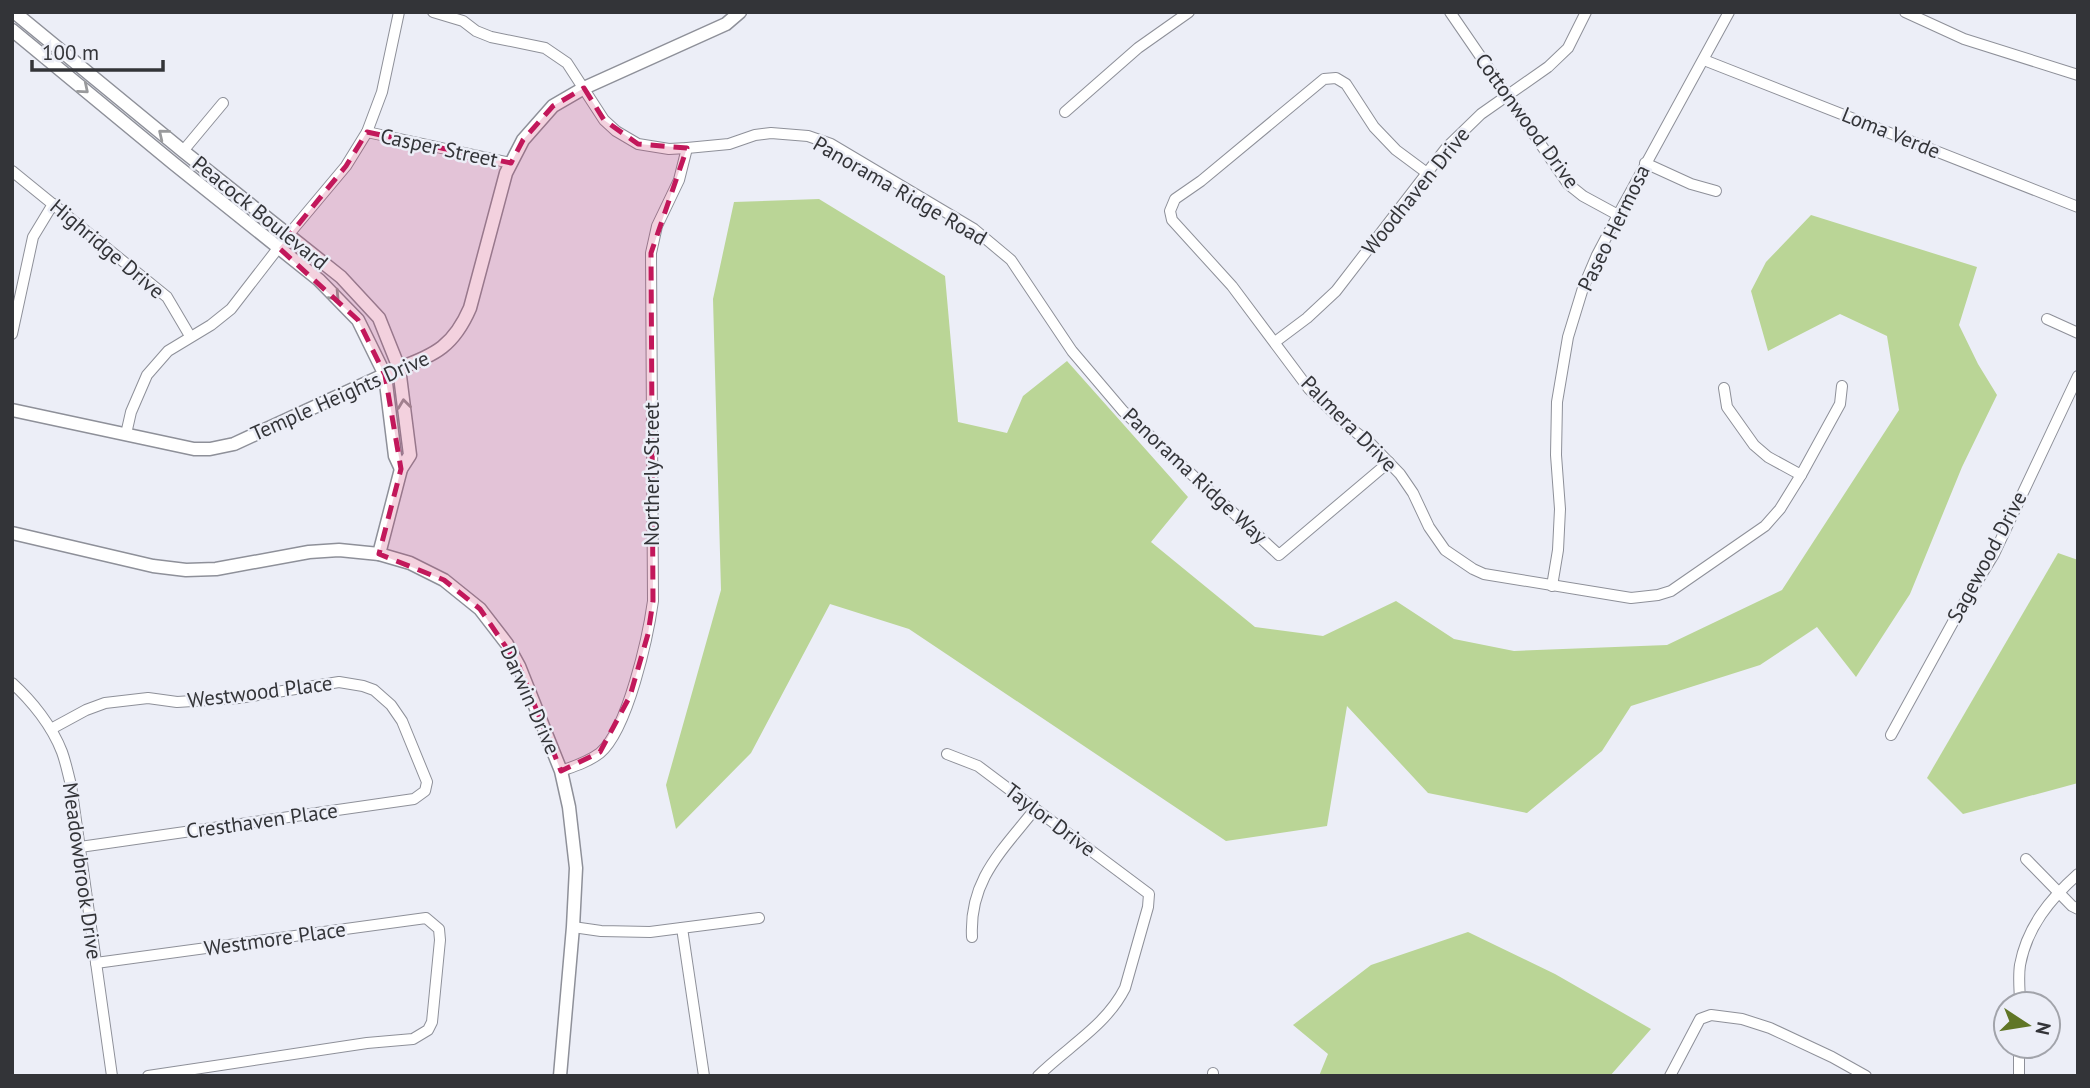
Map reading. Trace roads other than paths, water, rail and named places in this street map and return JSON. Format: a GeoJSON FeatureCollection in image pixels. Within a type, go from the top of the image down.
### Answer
{"type":"FeatureCollection","features":[{"type":"Feature","properties":{"kind":"street","name":"Peacock Boulevard"},"geometry":{"type":"LineString","coordinates":[[14,12],[341,277],[379,318],[399,368],[410,455],[401,469],[379,554]]}},
{"type":"Feature","properties":{"kind":"street"},"geometry":{"type":"LineString","coordinates":[[126,435],[131,412],[148,375],[168,351],[211,325],[231,309],[346,166],[367,132],[382,92],[400,12]]}},
{"type":"Feature","properties":{"kind":"street","name":"Panorama Ridge Road"},"geometry":{"type":"LineString","coordinates":[[433,12],[463,21],[476,31],[491,37],[545,48],[566,63],[604,120],[615,131],[638,144],[669,149],[687,148],[729,144],[755,135],[771,133],[808,136],[831,144],[974,229],[1011,260],[1072,351]]}},
{"type":"Feature","properties":{"kind":"street","name":"Temple Heights Drive"},"geometry":{"type":"LineString","coordinates":[[12,410],[194,449],[210,449],[234,444],[399,368],[427,358],[444,347],[462,326],[470,307],[506,173],[523,140],[553,106],[584,88],[726,24],[740,12]]}},
{"type":"Feature","properties":{"kind":"street","name":"Cottonwood Drive"},"geometry":{"type":"LineString","coordinates":[[1450,12],[1568,184],[1583,196],[1618,215]]}},
{"type":"Feature","properties":{"kind":"street","name":"Woodhaven Drive"},"geometry":{"type":"LineString","coordinates":[[1275,342],[1307,318],[1336,291],[1447,147],[1481,114],[1548,66],[1568,48],[1586,12]]}},
{"type":"Feature","properties":{"kind":"street","name":"Paseo Hermosa"},"geometry":{"type":"LineString","coordinates":[[1552,586],[1558,550],[1560,509],[1556,455],[1557,402],[1568,337],[1583,288],[1597,255],[1645,163],[1729,12]]}},
{"type":"Feature","properties":{"kind":"street"},"geometry":{"type":"LineString","coordinates":[[1905,12],[1964,39],[2078,75]]}},
{"type":"Feature","properties":{"kind":"street"},"geometry":{"type":"LineString","coordinates":[[1065,112],[1138,48],[1182,14]]}},
{"type":"Feature","properties":{"kind":"street","name":"Peacock Boulevard"},"geometry":{"type":"LineString","coordinates":[[12,30],[320,280],[358,320],[385,375],[395,457],[401,469]]}},
{"type":"Feature","properties":{"kind":"street","name":"Loma Verde"},"geometry":{"type":"LineString","coordinates":[[1704,60],[2078,207]]}},
{"type":"Feature","properties":{"kind":"street","name":"Palmera Drive"},"geometry":{"type":"LineString","coordinates":[[1427,173],[1396,150],[1374,127],[1346,83],[1336,78],[1324,79],[1201,181],[1175,198],[1170,211],[1172,220],[1232,286],[1310,389],[1400,474],[1445,550],[1484,575],[1631,598],[1658,596],[1671,591],[1765,526],[1780,509],[1840,404],[1842,386]]}},
{"type":"Feature","properties":{"kind":"street"},"geometry":{"type":"LineString","coordinates":[[183,151],[223,103]]}},
{"type":"Feature","properties":{"kind":"street","name":"Casper Street"},"geometry":{"type":"LineString","coordinates":[[367,132],[511,163]]}},
{"type":"Feature","properties":{"kind":"street","name":"Northerly Street"},"geometry":{"type":"LineString","coordinates":[[561,771],[581,764],[600,752],[611,740],[630,696],[648,634],[653,601],[651,253],[657,226],[679,180],[687,148]]}},
{"type":"Feature","properties":{"kind":"street"},"geometry":{"type":"LineString","coordinates":[[1645,163],[1691,184],[1716,191]]}},
{"type":"Feature","properties":{"kind":"street","name":"Highridge Drive"},"geometry":{"type":"LineString","coordinates":[[12,171],[167,298],[190,336]]}},
{"type":"Feature","properties":{"kind":"street"},"geometry":{"type":"LineString","coordinates":[[12,334],[16,299],[33,237],[52,204]]}},
{"type":"Feature","properties":{"kind":"street"},"geometry":{"type":"LineString","coordinates":[[2046,319],[2078,333]]}},
{"type":"Feature","properties":{"kind":"street","name":"Panorama Ridge Way"},"geometry":{"type":"LineString","coordinates":[[1072,351],[1123,411],[1279,555],[1389,462]]}},
{"type":"Feature","properties":{"kind":"street","name":"Sagewood Drive"},"geometry":{"type":"LineString","coordinates":[[1891,735],[1958,612],[1994,554],[2078,376]]}},
{"type":"Feature","properties":{"kind":"street"},"geometry":{"type":"LineString","coordinates":[[1724,388],[1727,407],[1754,445],[1768,457],[1801,475]]}},
{"type":"Feature","properties":{"kind":"street","name":"Darwin Drive"},"geometry":{"type":"LineString","coordinates":[[12,533],[153,566],[186,570],[216,569],[309,552],[339,550],[379,554],[410,564],[444,580],[480,609],[519,666],[561,771],[569,807],[576,868],[560,1076]]}},
{"type":"Feature","properties":{"kind":"street","name":"Westwood Place"},"geometry":{"type":"LineString","coordinates":[[51,729],[105,703],[148,698],[177,702],[239,698],[339,682],[374,690],[391,705],[402,721],[425,775]]}},
{"type":"Feature","properties":{"kind":"street","name":"Meadowbrook Drive"},"geometry":{"type":"LineString","coordinates":[[12,683],[23,692],[51,729],[62,752],[71,785],[112,1076]]}},
{"type":"Feature","properties":{"kind":"street","name":"Taylor Drive"},"geometry":{"type":"LineString","coordinates":[[947,754],[978,766],[1149,894],[1148,907],[1125,988],[1119,1000],[1108,1015],[1038,1076]]}},
{"type":"Feature","properties":{"kind":"street","name":"Cresthaven Place"},"geometry":{"type":"LineString","coordinates":[[80,847],[414,799],[425,791],[425,775]]}},
{"type":"Feature","properties":{"kind":"street"},"geometry":{"type":"LineString","coordinates":[[972,937],[971,920],[976,892],[997,858],[1035,809]]}},
{"type":"Feature","properties":{"kind":"street"},"geometry":{"type":"LineString","coordinates":[[2026,859],[2078,909]]}},
{"type":"Feature","properties":{"kind":"street"},"geometry":{"type":"LineString","coordinates":[[2020,990],[2020,967],[2028,938],[2043,910],[2078,874]]}},
{"type":"Feature","properties":{"kind":"street","name":"Westmore Place"},"geometry":{"type":"LineString","coordinates":[[96,963],[426,918],[439,929],[432,1022],[428,1030],[413,1039],[367,1043],[148,1076]]}},
{"type":"Feature","properties":{"kind":"street"},"geometry":{"type":"LineString","coordinates":[[573,928],[650,932],[759,918]]}},
{"type":"Feature","properties":{"kind":"street"},"geometry":{"type":"LineString","coordinates":[[682,928],[704,1076]]}},
{"type":"Feature","properties":{"kind":"street"},"geometry":{"type":"LineString","coordinates":[[1670,1076],[1700,1019],[1711,1014],[1742,1019],[1770,1028],[1866,1076]]}}]}
